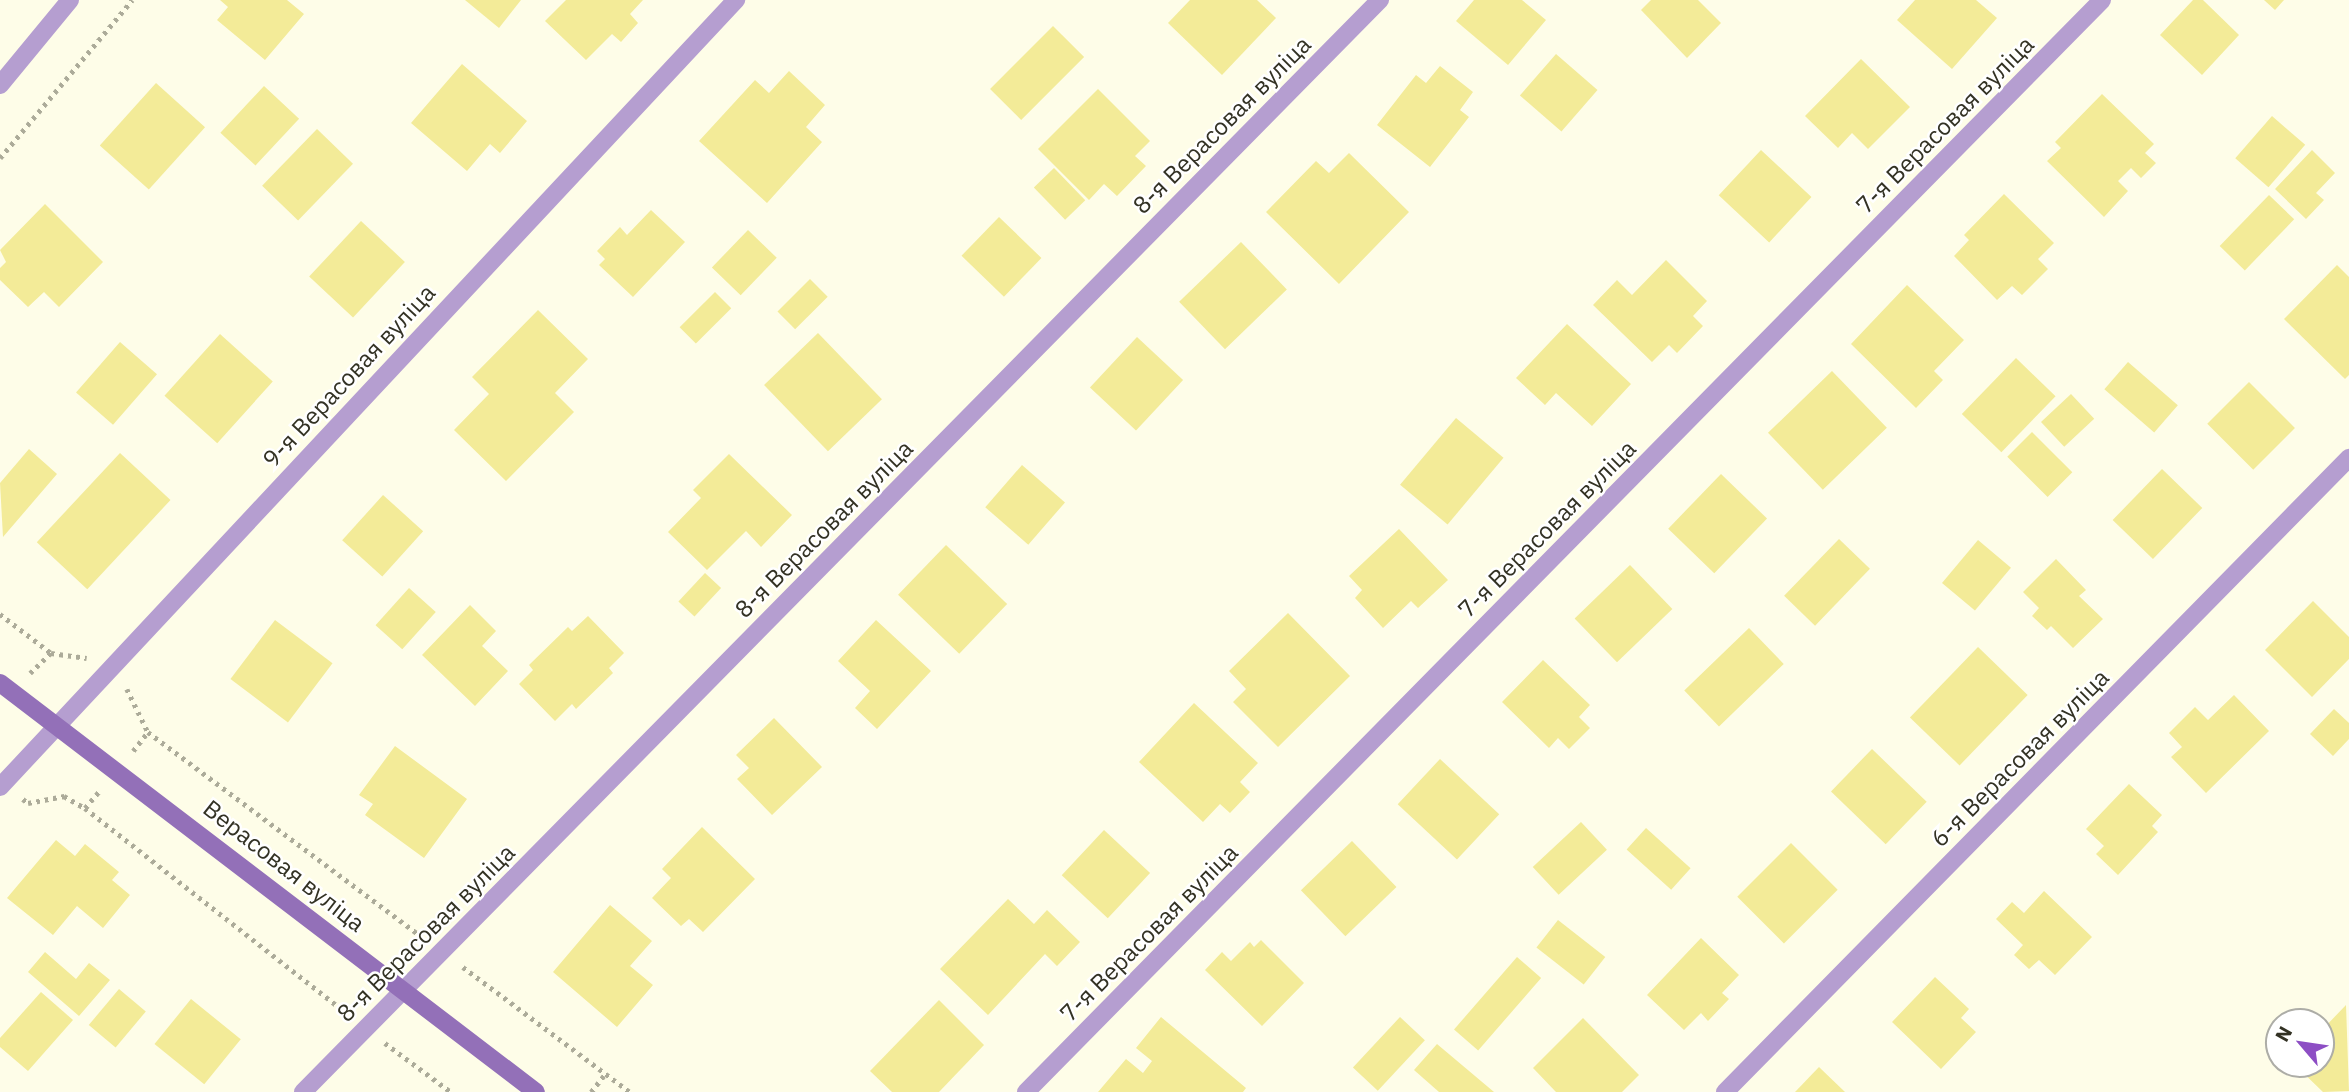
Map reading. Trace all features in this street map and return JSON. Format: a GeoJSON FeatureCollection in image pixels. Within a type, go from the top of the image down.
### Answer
{"type":"FeatureCollection","features":[{"type":"Feature","properties":{"kind":"street"},"geometry":{"type":"LineString","coordinates":[[0,85],[70,0]]}},
{"type":"Feature","properties":{"kind":"street","name":"9-я Верасовая вуліца"},"geometry":{"type":"LineString","coordinates":[[2,784],[736,0]]}},
{"type":"Feature","properties":{"kind":"street","name":"8-я Верасовая вуліца"},"geometry":{"type":"LineString","coordinates":[[303,1092],[1380,0]]}},
{"type":"Feature","properties":{"kind":"street","name":"7-я Верасовая вуліца"},"geometry":{"type":"LineString","coordinates":[[1026,1092],[2102,0]]}},
{"type":"Feature","properties":{"kind":"street","name":"6-я Верасовая вуліца"},"geometry":{"type":"LineString","coordinates":[[1725,1092],[2349,458]]}},
{"type":"Feature","properties":{"kind":"street","name":"Верасовая вуліца"},"geometry":{"type":"LineString","coordinates":[[0,683],[536,1092]]}},
{"type":"Feature","properties":{"kind":"path"},"geometry":{"type":"LineString","coordinates":[[0,158],[132,0]]}},
{"type":"Feature","properties":{"kind":"path"},"geometry":{"type":"LineString","coordinates":[[0,614],[51,653],[84,657],[106,671],[131,693],[148,732],[630,1092]]}},
{"type":"Feature","properties":{"kind":"path"},"geometry":{"type":"LineString","coordinates":[[2,784],[28,803],[64,796],[85,808],[367,1029],[452,1092]]}},
{"type":"Feature","properties":{"kind":"path"},"geometry":{"type":"LineString","coordinates":[[591,1092],[606,1073]]}},
{"type":"Feature","properties":{"kind":"building"},"geometry":{"type":"Polygon","coordinates":[[[220,0],[287,0],[304,14],[265,60],[217,20],[228,7],[220,0]]]}},
{"type":"Feature","properties":{"kind":"building"},"geometry":{"type":"Polygon","coordinates":[[[465,0],[521,0],[499,28],[465,0]]]}},
{"type":"Feature","properties":{"kind":"building"},"geometry":{"type":"Polygon","coordinates":[[[566,0],[643,0],[630,14],[638,23],[621,42],[612,34],[586,60],[545,21],[566,0]]]}},
{"type":"Feature","properties":{"kind":"building"},"geometry":{"type":"Polygon","coordinates":[[[1190,0],[1257,0],[1276,18],[1222,75],[1168,23],[1190,0]]]}},
{"type":"Feature","properties":{"kind":"building"},"geometry":{"type":"Polygon","coordinates":[[[1474,0],[1522,0],[1546,20],[1508,65],[1456,21],[1474,0]]]}},
{"type":"Feature","properties":{"kind":"building"},"geometry":{"type":"Polygon","coordinates":[[[1651,0],[1698,0],[1721,23],[1687,58],[1641,10],[1651,0]]]}},
{"type":"Feature","properties":{"kind":"building"},"geometry":{"type":"Polygon","coordinates":[[[1915,0],[1976,0],[1997,18],[1952,69],[1897,20],[1915,0]]]}},
{"type":"Feature","properties":{"kind":"building"},"geometry":{"type":"Polygon","coordinates":[[[2193,0],[2203,0],[2239,35],[2202,75],[2160,35],[2193,0]]]}},
{"type":"Feature","properties":{"kind":"building"},"geometry":{"type":"Polygon","coordinates":[[[2264,0],[2284,0],[2275,10],[2264,0]]]}},
{"type":"Feature","properties":{"kind":"building"},"geometry":{"type":"Polygon","coordinates":[[[1053,26],[1084,57],[1021,120],[990,89],[1053,26]]]}},
{"type":"Feature","properties":{"kind":"building"},"geometry":{"type":"Polygon","coordinates":[[[1556,54],[1598,90],[1561,132],[1520,96],[1556,54]]]}},
{"type":"Feature","properties":{"kind":"building"},"geometry":{"type":"Polygon","coordinates":[[[1861,59],[1910,107],[1868,149],[1852,133],[1838,148],[1805,116],[1861,59]]]}},
{"type":"Feature","properties":{"kind":"building"},"geometry":{"type":"Polygon","coordinates":[[[462,64],[527,121],[500,153],[490,144],[467,171],[411,123],[462,64]]]}},
{"type":"Feature","properties":{"kind":"building"},"geometry":{"type":"Polygon","coordinates":[[[1440,66],[1473,92],[1460,110],[1469,117],[1430,167],[1377,125],[1416,75],[1426,83],[1440,66]]]}},
{"type":"Feature","properties":{"kind":"building"},"geometry":{"type":"Polygon","coordinates":[[[789,71],[825,105],[806,127],[822,142],[767,203],[699,141],[755,80],[769,93],[789,71]]]}},
{"type":"Feature","properties":{"kind":"building"},"geometry":{"type":"Polygon","coordinates":[[[156,83],[205,127],[149,190],[100,145],[156,83]]]}},
{"type":"Feature","properties":{"kind":"building"},"geometry":{"type":"Polygon","coordinates":[[[264,86],[299,119],[255,166],[220,133],[264,86]]]}},
{"type":"Feature","properties":{"kind":"building"},"geometry":{"type":"Polygon","coordinates":[[[1098,89],[1150,141],[1135,156],[1146,166],[1117,196],[1104,184],[1089,200],[1038,149],[1098,89]]]}},
{"type":"Feature","properties":{"kind":"building"},"geometry":{"type":"Polygon","coordinates":[[[2102,94],[2154,144],[2145,153],[2156,163],[2141,178],[2131,168],[2118,181],[2128,191],[2104,217],[2047,161],[2061,148],[2055,142],[2102,94]]]}},
{"type":"Feature","properties":{"kind":"building"},"geometry":{"type":"Polygon","coordinates":[[[2272,116],[2305,145],[2268,187],[2235,158],[2272,116]]]}},
{"type":"Feature","properties":{"kind":"building"},"geometry":{"type":"Polygon","coordinates":[[[317,129],[353,164],[298,221],[262,186],[317,129]]]}},
{"type":"Feature","properties":{"kind":"building"},"geometry":{"type":"Polygon","coordinates":[[[1761,150],[1811,197],[1769,242],[1719,195],[1761,150]]]}},
{"type":"Feature","properties":{"kind":"building"},"geometry":{"type":"Polygon","coordinates":[[[2312,150],[2335,173],[2316,193],[2324,200],[2306,219],[2275,189],[2312,150]]]}},
{"type":"Feature","properties":{"kind":"building"},"geometry":{"type":"Polygon","coordinates":[[[1349,153],[1409,212],[1339,284],[1266,212],[1316,161],[1329,173],[1349,153]]]}},
{"type":"Feature","properties":{"kind":"building"},"geometry":{"type":"Polygon","coordinates":[[[1054,168],[1085,200],[1065,220],[1034,187],[1054,168]]]}},
{"type":"Feature","properties":{"kind":"building"},"geometry":{"type":"Polygon","coordinates":[[[2004,194],[2054,243],[2038,259],[2048,269],[2022,295],[2012,286],[1997,300],[1954,256],[1969,240],[1964,235],[2004,194]]]}},
{"type":"Feature","properties":{"kind":"building"},"geometry":{"type":"Polygon","coordinates":[[[2269,195],[2294,219],[2245,270],[2220,246],[2269,195]]]}},
{"type":"Feature","properties":{"kind":"building"},"geometry":{"type":"Polygon","coordinates":[[[45,204],[103,262],[59,307],[44,292],[28,307],[0,280],[0,268],[6,262],[0,250],[45,204]]]}},
{"type":"Feature","properties":{"kind":"building"},"geometry":{"type":"Polygon","coordinates":[[[651,210],[685,242],[633,297],[599,265],[605,259],[597,251],[620,227],[627,235],[651,210]]]}},
{"type":"Feature","properties":{"kind":"building"},"geometry":{"type":"Polygon","coordinates":[[[999,217],[1041,258],[1004,297],[961,256],[999,217]]]}},
{"type":"Feature","properties":{"kind":"building"},"geometry":{"type":"Polygon","coordinates":[[[361,221],[405,262],[353,318],[309,277],[361,221]]]}},
{"type":"Feature","properties":{"kind":"building"},"geometry":{"type":"Polygon","coordinates":[[[748,230],[777,258],[741,295],[712,267],[748,230]]]}},
{"type":"Feature","properties":{"kind":"building"},"geometry":{"type":"Polygon","coordinates":[[[1241,242],[1287,289],[1225,349],[1179,302],[1241,242]]]}},
{"type":"Feature","properties":{"kind":"building"},"geometry":{"type":"Polygon","coordinates":[[[1666,260],[1707,301],[1693,316],[1703,326],[1677,353],[1669,345],[1652,362],[1593,305],[1617,280],[1632,295],[1666,260]]]}},
{"type":"Feature","properties":{"kind":"building"},"geometry":{"type":"Polygon","coordinates":[[[2337,265],[2349,277],[2349,375],[2345,379],[2284,319],[2337,265]]]}},
{"type":"Feature","properties":{"kind":"building"},"geometry":{"type":"Polygon","coordinates":[[[810,279],[828,297],[795,329],[777,312],[810,279]]]}},
{"type":"Feature","properties":{"kind":"building"},"geometry":{"type":"Polygon","coordinates":[[[1907,285],[1964,340],[1934,371],[1943,380],[1916,408],[1851,344],[1907,285]]]}},
{"type":"Feature","properties":{"kind":"building"},"geometry":{"type":"Polygon","coordinates":[[[715,292],[731,308],[696,344],[680,327],[715,292]]]}},
{"type":"Feature","properties":{"kind":"building"},"geometry":{"type":"Polygon","coordinates":[[[538,310],[588,359],[555,393],[574,412],[506,481],[454,430],[489,394],[472,377],[538,310]]]}},
{"type":"Feature","properties":{"kind":"building"},"geometry":{"type":"Polygon","coordinates":[[[1567,324],[1631,384],[1592,426],[1556,393],[1545,405],[1516,378],[1567,324]]]}},
{"type":"Feature","properties":{"kind":"building"},"geometry":{"type":"Polygon","coordinates":[[[818,333],[882,399],[828,451],[764,385],[818,333]]]}},
{"type":"Feature","properties":{"kind":"building"},"geometry":{"type":"Polygon","coordinates":[[[220,334],[273,382],[217,443],[164,396],[220,334]]]}},
{"type":"Feature","properties":{"kind":"building"},"geometry":{"type":"Polygon","coordinates":[[[1137,337],[1183,380],[1136,430],[1090,387],[1137,337]]]}},
{"type":"Feature","properties":{"kind":"building"},"geometry":{"type":"Polygon","coordinates":[[[120,342],[157,374],[113,425],[76,393],[120,342]]]}},
{"type":"Feature","properties":{"kind":"building"},"geometry":{"type":"Polygon","coordinates":[[[2016,358],[2056,396],[2001,452],[1962,414],[2016,358]]]}},
{"type":"Feature","properties":{"kind":"building"},"geometry":{"type":"Polygon","coordinates":[[[2128,362],[2178,405],[2154,432],[2104,389],[2128,362]]]}},
{"type":"Feature","properties":{"kind":"building"},"geometry":{"type":"Polygon","coordinates":[[[1832,371],[1887,428],[1823,490],[1768,433],[1832,371]]]}},
{"type":"Feature","properties":{"kind":"building"},"geometry":{"type":"Polygon","coordinates":[[[2249,382],[2295,428],[2253,470],[2207,424],[2249,382]]]}},
{"type":"Feature","properties":{"kind":"building"},"geometry":{"type":"Polygon","coordinates":[[[2071,394],[2094,419],[2064,447],[2041,422],[2071,394]]]}},
{"type":"Feature","properties":{"kind":"building"},"geometry":{"type":"Polygon","coordinates":[[[1456,418],[1503,458],[1448,524],[1400,485],[1456,418]]]}},
{"type":"Feature","properties":{"kind":"building"},"geometry":{"type":"Polygon","coordinates":[[[2032,432],[2072,472],[2048,497],[2007,457],[2032,432]]]}},
{"type":"Feature","properties":{"kind":"building"},"geometry":{"type":"Polygon","coordinates":[[[29,449],[57,474],[3,537],[0,483],[29,449]]]}},
{"type":"Feature","properties":{"kind":"building"},"geometry":{"type":"Polygon","coordinates":[[[120,453],[170,500],[87,589],[37,542],[120,453]]]}},
{"type":"Feature","properties":{"kind":"building"},"geometry":{"type":"Polygon","coordinates":[[[729,454],[792,515],[761,547],[746,531],[707,570],[668,532],[701,498],[693,490],[729,454]]]}},
{"type":"Feature","properties":{"kind":"building"},"geometry":{"type":"Polygon","coordinates":[[[1022,465],[1065,502],[1028,545],[985,507],[1022,465]]]}},
{"type":"Feature","properties":{"kind":"building"},"geometry":{"type":"Polygon","coordinates":[[[2162,469],[2202,508],[2153,559],[2113,520],[2162,469]]]}},
{"type":"Feature","properties":{"kind":"building"},"geometry":{"type":"Polygon","coordinates":[[[1721,474],[1767,518],[1714,573],[1668,529],[1721,474]]]}},
{"type":"Feature","properties":{"kind":"building"},"geometry":{"type":"Polygon","coordinates":[[[383,495],[423,531],[382,576],[342,540],[383,495]]]}},
{"type":"Feature","properties":{"kind":"building"},"geometry":{"type":"Polygon","coordinates":[[[1399,529],[1448,580],[1418,608],[1411,601],[1383,628],[1355,598],[1362,590],[1349,576],[1399,529]]]}},
{"type":"Feature","properties":{"kind":"building"},"geometry":{"type":"Polygon","coordinates":[[[1839,539],[1870,569],[1815,626],[1784,596],[1839,539]]]}},
{"type":"Feature","properties":{"kind":"building"},"geometry":{"type":"Polygon","coordinates":[[[1978,540],[2011,568],[1975,611],[1942,583],[1978,540]]]}},
{"type":"Feature","properties":{"kind":"building"},"geometry":{"type":"Polygon","coordinates":[[[946,545],[1007,604],[959,654],[898,595],[946,545]]]}},
{"type":"Feature","properties":{"kind":"building"},"geometry":{"type":"Polygon","coordinates":[[[2056,559],[2086,590],[2079,596],[2103,619],[2073,648],[2051,626],[2047,630],[2032,616],[2039,608],[2023,592],[2056,559]]]}},
{"type":"Feature","properties":{"kind":"building"},"geometry":{"type":"Polygon","coordinates":[[[1630,565],[1672,609],[1617,662],[1575,618],[1630,565]]]}},
{"type":"Feature","properties":{"kind":"building"},"geometry":{"type":"Polygon","coordinates":[[[705,573],[721,588],[694,617],[678,602],[705,573]]]}},
{"type":"Feature","properties":{"kind":"building"},"geometry":{"type":"Polygon","coordinates":[[[409,588],[436,612],[402,649],[376,625],[409,588]]]}},
{"type":"Feature","properties":{"kind":"building"},"geometry":{"type":"Polygon","coordinates":[[[2313,601],[2349,637],[2349,659],[2312,697],[2265,650],[2313,601]]]}},
{"type":"Feature","properties":{"kind":"building"},"geometry":{"type":"Polygon","coordinates":[[[470,605],[496,631],[482,646],[508,671],[475,706],[422,655],[470,605]]]}},
{"type":"Feature","properties":{"kind":"building"},"geometry":{"type":"Polygon","coordinates":[[[1288,613],[1350,676],[1278,747],[1233,702],[1246,689],[1229,671],[1288,613]]]}},
{"type":"Feature","properties":{"kind":"building"},"geometry":{"type":"Polygon","coordinates":[[[588,616],[624,653],[609,668],[613,673],[576,709],[572,704],[555,721],[519,684],[533,670],[529,665],[568,627],[572,631],[588,616]]]}},
{"type":"Feature","properties":{"kind":"building"},"geometry":{"type":"Polygon","coordinates":[[[275,620],[333,663],[288,722],[230,679],[275,620]]]}},
{"type":"Feature","properties":{"kind":"building"},"geometry":{"type":"Polygon","coordinates":[[[876,620],[931,671],[877,729],[855,708],[870,691],[838,661],[876,620]]]}},
{"type":"Feature","properties":{"kind":"building"},"geometry":{"type":"Polygon","coordinates":[[[1749,628],[1784,664],[1719,726],[1684,691],[1749,628]]]}},
{"type":"Feature","properties":{"kind":"building"},"geometry":{"type":"Polygon","coordinates":[[[1978,647],[2028,695],[1960,765],[1910,717],[1978,647]]]}},
{"type":"Feature","properties":{"kind":"building"},"geometry":{"type":"Polygon","coordinates":[[[1543,660],[1590,705],[1579,717],[1590,728],[1569,749],[1558,738],[1549,748],[1502,702],[1543,660]]]}},
{"type":"Feature","properties":{"kind":"building"},"geometry":{"type":"Polygon","coordinates":[[[2234,695],[2269,731],[2206,793],[2171,757],[2182,747],[2169,733],[2195,707],[2208,720],[2234,695]]]}},
{"type":"Feature","properties":{"kind":"building"},"geometry":{"type":"Polygon","coordinates":[[[1194,703],[1258,763],[1240,782],[1250,792],[1230,813],[1220,804],[1203,822],[1139,762],[1194,703]]]}},
{"type":"Feature","properties":{"kind":"building"},"geometry":{"type":"Polygon","coordinates":[[[2334,709],[2349,723],[2349,739],[2333,756],[2310,734],[2334,709]]]}},
{"type":"Feature","properties":{"kind":"building"},"geometry":{"type":"Polygon","coordinates":[[[774,718],[822,767],[772,815],[737,779],[749,768],[736,755],[774,718]]]}},
{"type":"Feature","properties":{"kind":"building"},"geometry":{"type":"Polygon","coordinates":[[[395,746],[467,799],[424,858],[365,815],[373,804],[359,795],[395,746]]]}},
{"type":"Feature","properties":{"kind":"building"},"geometry":{"type":"Polygon","coordinates":[[[1872,749],[1927,802],[1886,844],[1831,791],[1872,749]]]}},
{"type":"Feature","properties":{"kind":"building"},"geometry":{"type":"Polygon","coordinates":[[[1440,759],[1499,814],[1457,860],[1398,804],[1440,759]]]}},
{"type":"Feature","properties":{"kind":"building"},"geometry":{"type":"Polygon","coordinates":[[[2129,784],[2162,815],[2152,826],[2158,832],[2118,875],[2096,854],[2104,846],[2086,829],[2129,784]]]}},
{"type":"Feature","properties":{"kind":"building"},"geometry":{"type":"Polygon","coordinates":[[[1581,822],[1607,850],[1559,895],[1533,867],[1581,822]]]}},
{"type":"Feature","properties":{"kind":"building"},"geometry":{"type":"Polygon","coordinates":[[[702,827],[755,879],[703,932],[689,919],[681,926],[652,898],[671,878],[662,869],[702,827]]]}},
{"type":"Feature","properties":{"kind":"building"},"geometry":{"type":"Polygon","coordinates":[[[1646,828],[1691,868],[1671,890],[1627,850],[1646,828]]]}},
{"type":"Feature","properties":{"kind":"building"},"geometry":{"type":"Polygon","coordinates":[[[1104,830],[1150,873],[1108,918],[1062,875],[1104,830]]]}},
{"type":"Feature","properties":{"kind":"building"},"geometry":{"type":"Polygon","coordinates":[[[56,840],[75,856],[85,844],[119,872],[112,880],[130,895],[103,928],[77,906],[53,935],[7,898],[56,840]]]}},
{"type":"Feature","properties":{"kind":"building"},"geometry":{"type":"Polygon","coordinates":[[[1352,841],[1396,887],[1345,936],[1301,890],[1352,841]]]}},
{"type":"Feature","properties":{"kind":"building"},"geometry":{"type":"Polygon","coordinates":[[[1791,843],[1838,890],[1784,943],[1737,897],[1791,843]]]}},
{"type":"Feature","properties":{"kind":"building"},"geometry":{"type":"Polygon","coordinates":[[[2044,891],[2092,937],[2055,975],[2039,960],[2029,969],[2014,955],[2023,945],[1996,919],[2012,902],[2024,913],[2044,891]]]}},
{"type":"Feature","properties":{"kind":"building"},"geometry":{"type":"Polygon","coordinates":[[[1008,899],[1034,924],[1047,910],[1080,942],[1057,966],[1045,954],[988,1015],[940,969],[1008,899]]]}},
{"type":"Feature","properties":{"kind":"building"},"geometry":{"type":"Polygon","coordinates":[[[610,905],[652,941],[630,966],[653,985],[617,1027],[553,972],[610,905]]]}},
{"type":"Feature","properties":{"kind":"building"},"geometry":{"type":"Polygon","coordinates":[[[1558,920],[1605,957],[1584,985],[1536,948],[1558,920]]]}},
{"type":"Feature","properties":{"kind":"building"},"geometry":{"type":"Polygon","coordinates":[[[1701,938],[1739,975],[1722,993],[1729,999],[1708,1021],[1701,1013],[1684,1030],[1647,995],[1701,938]]]}},
{"type":"Feature","properties":{"kind":"building"},"geometry":{"type":"Polygon","coordinates":[[[1261,940],[1304,983],[1262,1026],[1205,970],[1222,952],[1231,961],[1250,942],[1254,947],[1261,940]]]}},
{"type":"Feature","properties":{"kind":"building"},"geometry":{"type":"Polygon","coordinates":[[[45,952],[76,979],[89,963],[110,980],[79,1016],[28,972],[45,952]]]}},
{"type":"Feature","properties":{"kind":"building"},"geometry":{"type":"Polygon","coordinates":[[[1517,957],[1541,978],[1478,1050],[1454,1029],[1517,957]]]}},
{"type":"Feature","properties":{"kind":"building"},"geometry":{"type":"Polygon","coordinates":[[[1935,977],[1969,1009],[1961,1018],[1976,1032],[1941,1069],[1892,1022],[1935,977]]]}},
{"type":"Feature","properties":{"kind":"building"},"geometry":{"type":"Polygon","coordinates":[[[119,989],[146,1011],[116,1048],[89,1025],[119,989]]]}},
{"type":"Feature","properties":{"kind":"building"},"geometry":{"type":"Polygon","coordinates":[[[41,992],[73,1020],[28,1071],[0,1047],[0,1038],[41,992]]]}},
{"type":"Feature","properties":{"kind":"building"},"geometry":{"type":"Polygon","coordinates":[[[191,999],[241,1039],[204,1084],[154,1044],[191,999]]]}},
{"type":"Feature","properties":{"kind":"building"},"geometry":{"type":"Polygon","coordinates":[[[939,1000],[984,1045],[939,1092],[892,1092],[870,1071],[939,1000]]]}},
{"type":"Feature","properties":{"kind":"building"},"geometry":{"type":"Polygon","coordinates":[[[2346,1005],[2349,1091],[2323,1092],[2308,1078],[2335,1078],[2335,1016],[2346,1005]]]}},
{"type":"Feature","properties":{"kind":"building"},"geometry":{"type":"Polygon","coordinates":[[[1161,1017],[1246,1088],[1243,1092],[1098,1092],[1126,1059],[1143,1073],[1152,1061],[1136,1048],[1161,1017]]]}},
{"type":"Feature","properties":{"kind":"building"},"geometry":{"type":"Polygon","coordinates":[[[1400,1017],[1425,1040],[1378,1091],[1353,1067],[1400,1017]]]}},
{"type":"Feature","properties":{"kind":"building"},"geometry":{"type":"Polygon","coordinates":[[[1583,1018],[1639,1075],[1622,1092],[1556,1092],[1533,1068],[1583,1018]]]}},
{"type":"Feature","properties":{"kind":"building"},"geometry":{"type":"Polygon","coordinates":[[[1437,1044],[1494,1092],[1439,1092],[1414,1070],[1437,1044]]]}},
{"type":"Feature","properties":{"kind":"building"},"geometry":{"type":"Polygon","coordinates":[[[1819,1067],[1845,1092],[1795,1092],[1819,1067]]]}}]}
